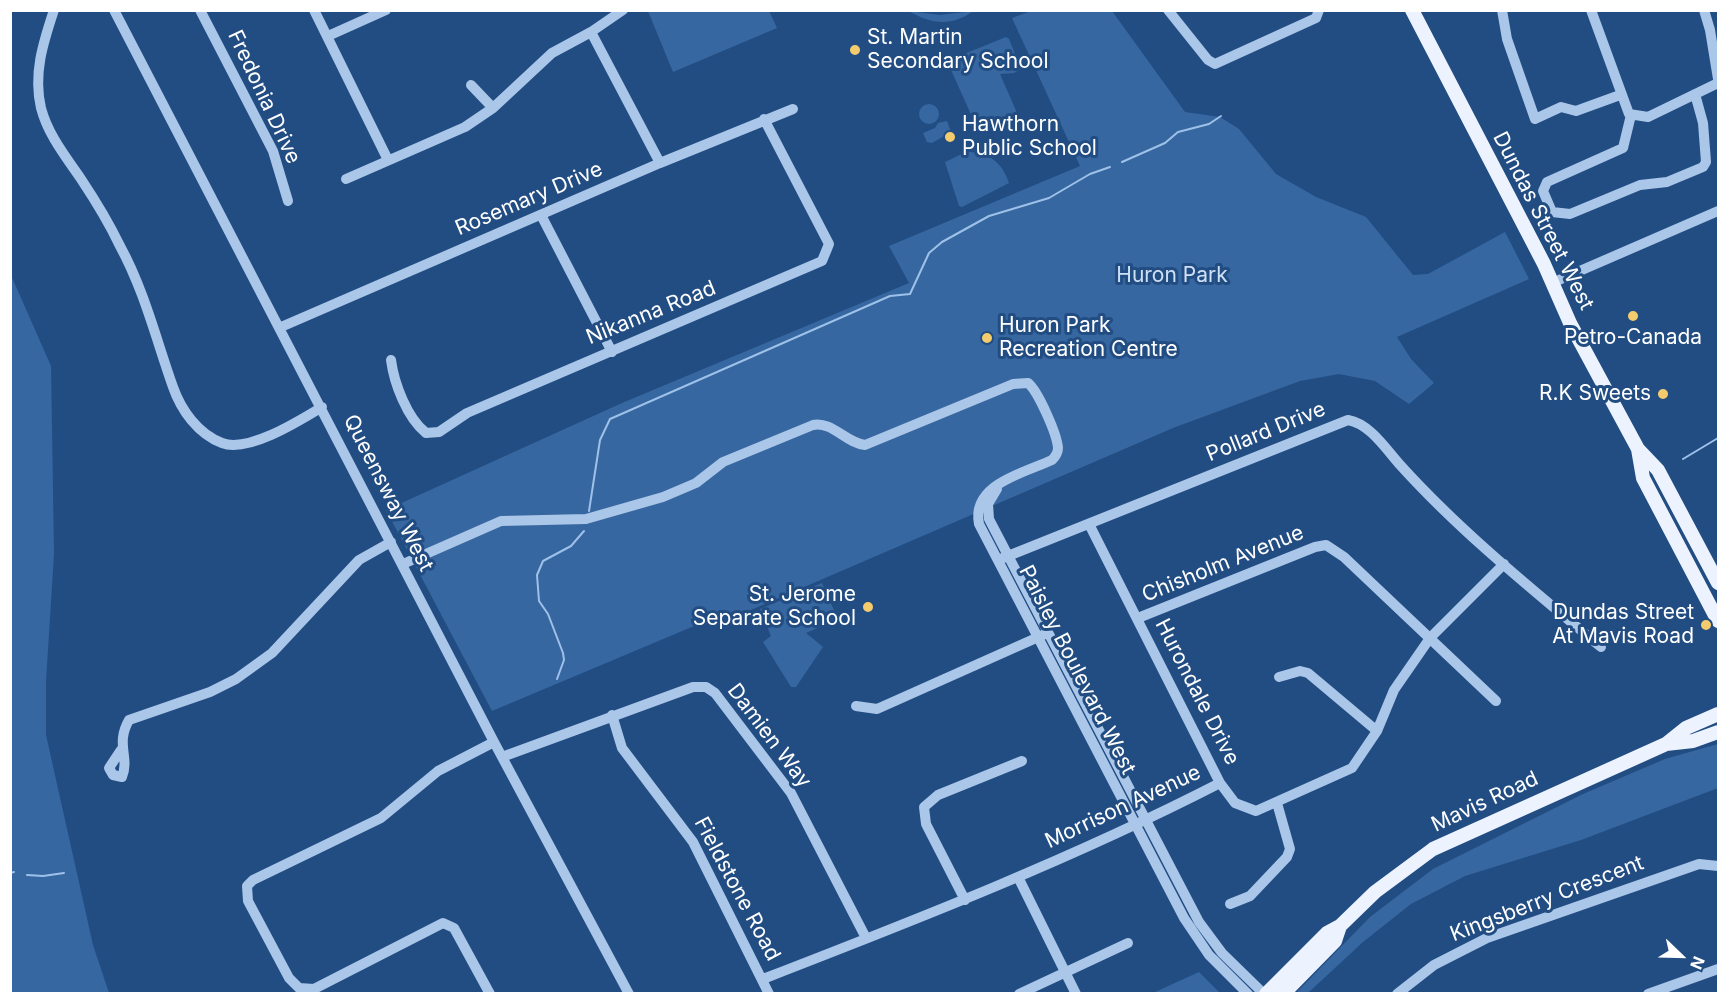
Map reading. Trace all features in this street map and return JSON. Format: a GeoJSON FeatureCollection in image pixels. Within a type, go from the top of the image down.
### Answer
{"type":"FeatureCollection","features":[{"type":"Feature","properties":{"kind":"main road","name":"Dundas Street West"},"geometry":{"type":"LineString","coordinates":[[1412,10],[1638,449],[1658,470],[1719,584]]}},
{"type":"Feature","properties":{"kind":"main road","name":"Dundas Street West"},"geometry":{"type":"LineString","coordinates":[[1638,449],[1643,478],[1719,621]]}},
{"type":"Feature","properties":{"kind":"main road"},"geometry":{"type":"LineString","coordinates":[[1693,725],[1703,714],[1719,708]]}},
{"type":"Feature","properties":{"kind":"main road","name":"Mavis Road"},"geometry":{"type":"LineString","coordinates":[[1265,993],[1327,933],[1340,926],[1375,892],[1433,849],[1666,744],[1693,725],[1719,714]]}},
{"type":"Feature","properties":{"kind":"main road","name":"Mavis Road"},"geometry":{"type":"LineString","coordinates":[[1666,744],[1702,738],[1719,732]]}},
{"type":"Feature","properties":{"kind":"main road"},"geometry":{"type":"LineString","coordinates":[[1702,738],[1708,742],[1719,738]]}},
{"type":"Feature","properties":{"kind":"main road","name":"Mavis Road"},"geometry":{"type":"LineString","coordinates":[[1283,993],[1335,941],[1340,926]]}},
{"type":"Feature","properties":{"kind":"street"},"geometry":{"type":"LineString","coordinates":[[54,10],[39,63],[37,86],[42,110],[50,132],[122,248],[151,317],[173,389],[188,416],[212,439],[239,446],[255,441],[322,407]]}},
{"type":"Feature","properties":{"kind":"street","name":"Queensway West"},"geometry":{"type":"LineString","coordinates":[[114,10],[281,327],[494,742],[629,993]]}},
{"type":"Feature","properties":{"kind":"street","name":"Fredonia Drive"},"geometry":{"type":"LineString","coordinates":[[200,10],[273,151],[288,201]]}},
{"type":"Feature","properties":{"kind":"street"},"geometry":{"type":"LineString","coordinates":[[314,10],[388,160]]}},
{"type":"Feature","properties":{"kind":"street"},"geometry":{"type":"LineString","coordinates":[[328,36],[386,10]]}},
{"type":"Feature","properties":{"kind":"street"},"geometry":{"type":"LineString","coordinates":[[346,179],[465,127],[492,108],[552,53],[591,32],[623,10]]}},
{"type":"Feature","properties":{"kind":"street"},"geometry":{"type":"LineString","coordinates":[[1168,10],[1208,60],[1215,64],[1316,18],[1319,10]]}},
{"type":"Feature","properties":{"kind":"street"},"geometry":{"type":"LineString","coordinates":[[1502,10],[1507,39],[1535,119],[1561,107],[1576,111],[1620,95]]}},
{"type":"Feature","properties":{"kind":"street"},"geometry":{"type":"LineString","coordinates":[[1591,10],[1620,95],[1631,115],[1623,148],[1547,182],[1543,191],[1552,212],[1570,214],[1641,185],[1667,182],[1703,167],[1706,162],[1703,123],[1695,94]]}},
{"type":"Feature","properties":{"kind":"street"},"geometry":{"type":"LineString","coordinates":[[1704,10],[1719,79]]}},
{"type":"Feature","properties":{"kind":"street"},"geometry":{"type":"LineString","coordinates":[[591,32],[660,163]]}},
{"type":"Feature","properties":{"kind":"street"},"geometry":{"type":"LineString","coordinates":[[1631,115],[1648,117],[1719,83]]}},
{"type":"Feature","properties":{"kind":"street"},"geometry":{"type":"LineString","coordinates":[[471,86],[492,108]]}},
{"type":"Feature","properties":{"kind":"street","name":"Rosemary Drive"},"geometry":{"type":"LineString","coordinates":[[281,327],[660,163],[793,109]]}},
{"type":"Feature","properties":{"kind":"street","name":"Nikanna Road"},"geometry":{"type":"LineString","coordinates":[[391,360],[394,378],[418,427],[430,433],[438,432],[467,413],[813,266],[826,255],[829,244],[765,119]]}},
{"type":"Feature","properties":{"kind":"street"},"geometry":{"type":"LineString","coordinates":[[1552,283],[1719,211]]}},
{"type":"Feature","properties":{"kind":"street"},"geometry":{"type":"LineString","coordinates":[[541,215],[612,352]]}},
{"type":"Feature","properties":{"kind":"street","name":"Paisley Boulevard West"},"geometry":{"type":"LineString","coordinates":[[403,564],[501,520],[586,519],[663,497],[700,480],[720,464],[813,425],[825,425],[861,445],[872,444],[1013,384],[1023,382],[1036,392],[1058,449],[1052,460],[1000,484],[985,495],[978,513],[981,528],[1003,557],[1048,632],[1196,938],[1209,955],[1248,993]]}},
{"type":"Feature","properties":{"kind":"street","name":"Pollard Drive"},"geometry":{"type":"LineString","coordinates":[[1003,557],[1348,420],[1361,422],[1410,477],[1504,564],[1601,647]]}},
{"type":"Feature","properties":{"kind":"street","name":"Hurondale Drive"},"geometry":{"type":"LineString","coordinates":[[1089,524],[1220,783]]}},
{"type":"Feature","properties":{"kind":"street"},"geometry":{"type":"LineString","coordinates":[[121,750],[122,732],[129,720],[210,692],[236,679],[272,653],[359,560],[391,542]]}},
{"type":"Feature","properties":{"kind":"street","name":"Chisholm Avenue"},"geometry":{"type":"LineString","coordinates":[[1138,618],[1315,547],[1326,545],[1344,557],[1430,638]]}},
{"type":"Feature","properties":{"kind":"street","name":"Paisley Boulevard West"},"geometry":{"type":"LineString","coordinates":[[1003,557],[1037,638],[1205,932],[1222,952],[1265,993]]}},
{"type":"Feature","properties":{"kind":"street","name":"Morrison Avenue"},"geometry":{"type":"LineString","coordinates":[[763,979],[965,900],[1141,823],[1220,783],[1235,803],[1256,811],[1352,768],[1377,731],[1394,690],[1430,638],[1504,564]]}},
{"type":"Feature","properties":{"kind":"street"},"geometry":{"type":"LineString","coordinates":[[856,706],[877,709],[1048,632]]}},
{"type":"Feature","properties":{"kind":"street"},"geometry":{"type":"LineString","coordinates":[[1430,638],[1496,701]]}},
{"type":"Feature","properties":{"kind":"street"},"geometry":{"type":"LineString","coordinates":[[1280,677],[1300,671],[1308,673],[1377,731]]}},
{"type":"Feature","properties":{"kind":"street","name":"Damien Way"},"geometry":{"type":"LineString","coordinates":[[502,757],[693,687],[706,687],[715,693],[791,793],[866,938]]}},
{"type":"Feature","properties":{"kind":"street","name":"Fieldstone Road"},"geometry":{"type":"LineString","coordinates":[[612,715],[622,748],[693,842],[769,993]]}},
{"type":"Feature","properties":{"kind":"street"},"geometry":{"type":"LineString","coordinates":[[294,986],[248,901],[247,886],[253,880],[381,818],[438,771],[494,742]]}},
{"type":"Feature","properties":{"kind":"street"},"geometry":{"type":"LineString","coordinates":[[965,900],[926,824],[924,807],[938,795],[1022,761]]}},
{"type":"Feature","properties":{"kind":"street"},"geometry":{"type":"LineString","coordinates":[[1230,904],[1250,896],[1287,857],[1290,849],[1277,803]]}},
{"type":"Feature","properties":{"kind":"street","name":"Kingsberry Crescent"},"geometry":{"type":"LineString","coordinates":[[1397,993],[1434,965],[1487,938],[1699,864],[1719,866]]}},
{"type":"Feature","properties":{"kind":"street"},"geometry":{"type":"LineString","coordinates":[[1018,877],[1076,993]]}},
{"type":"Feature","properties":{"kind":"street"},"geometry":{"type":"LineString","coordinates":[[285,993],[294,986],[314,989],[443,922],[454,928],[490,993]]}},
{"type":"Feature","properties":{"kind":"street"},"geometry":{"type":"LineString","coordinates":[[1019,993],[1128,943]]}},
{"type":"Feature","properties":{"kind":"street"},"geometry":{"type":"LineString","coordinates":[[1648,993],[1719,969]]}},
{"type":"Feature","properties":{"kind":"green space"},"geometry":{"type":"Polygon","coordinates":[[[648,11],[769,11],[777,28],[673,72],[648,11]]]}},
{"type":"Feature","properties":{"kind":"green space"},"geometry":{"type":"Polygon","coordinates":[[[909,11],[940,15],[973,11],[957,20],[941,22],[925,19],[909,11]]]}},
{"type":"Feature","properties":{"kind":"green space","name":"Huron Park"},"geometry":{"type":"Polygon","coordinates":[[[1031,11],[1112,11],[1185,112],[1220,117],[1239,129],[1276,174],[1316,197],[1366,217],[1413,275],[1428,274],[1505,232],[1529,279],[1397,337],[1411,359],[1434,383],[1409,404],[1375,381],[1339,374],[1300,381],[1173,428],[723,622],[706,621],[492,711],[386,510],[622,403],[909,283],[889,246],[1080,166],[1012,18],[1031,11]]]}},
{"type":"Feature","properties":{"kind":"green space"},"geometry":{"type":"Polygon","coordinates":[[[1006,37],[1009,39],[1021,69],[1014,73],[1000,74],[1017,113],[978,130],[947,61],[1006,37]]]}},
{"type":"Feature","properties":{"kind":"green space"},"geometry":{"type":"Polygon","coordinates":[[[929,104],[936,107],[939,114],[936,121],[929,124],[922,121],[919,114],[922,107],[929,104]]]}},
{"type":"Feature","properties":{"kind":"green space"},"geometry":{"type":"Polygon","coordinates":[[[947,121],[951,132],[932,143],[927,142],[923,133],[935,128],[938,123],[947,121]]]}},
{"type":"Feature","properties":{"kind":"green space"},"geometry":{"type":"Polygon","coordinates":[[[966,152],[988,156],[994,160],[1003,169],[1009,183],[962,207],[959,206],[945,162],[966,152]]]}},
{"type":"Feature","properties":{"kind":"green space"},"geometry":{"type":"Polygon","coordinates":[[[10,273],[51,366],[54,554],[46,681],[46,735],[93,945],[109,993],[11,993],[10,273]]]}},
{"type":"Feature","properties":{"kind":"green space"},"geometry":{"type":"Polygon","coordinates":[[[822,583],[838,619],[806,633],[823,647],[796,687],[791,687],[763,642],[771,636],[760,609],[822,583]]]}},
{"type":"Feature","properties":{"kind":"green space"},"geometry":{"type":"Polygon","coordinates":[[[1718,744],[1718,788],[1581,840],[1465,876],[1411,904],[1363,942],[1308,993],[1296,993],[1370,917],[1433,869],[1583,794],[1665,759],[1718,744]]]}},
{"type":"Feature","properties":{"kind":"green space"},"geometry":{"type":"Polygon","coordinates":[[[1199,972],[1220,993],[1153,993],[1199,972]]]}},
{"type":"Feature","properties":{"kind":"waterway"},"geometry":{"type":"LineString","coordinates":[[1122,162],[1165,143],[1178,132],[1209,124],[1221,116]]}},
{"type":"Feature","properties":{"kind":"waterway"},"geometry":{"type":"LineString","coordinates":[[589,511],[600,440],[610,419],[890,296],[910,294],[929,253],[942,242],[989,216],[1049,198],[1090,174],[1110,167]]}},
{"type":"Feature","properties":{"kind":"waterway"},"geometry":{"type":"LineString","coordinates":[[1683,459],[1718,438]]}},
{"type":"Feature","properties":{"kind":"waterway"},"geometry":{"type":"LineString","coordinates":[[557,679],[564,660],[563,653],[548,614],[539,601],[537,575],[543,561],[571,546],[584,531]]}},
{"type":"Feature","properties":{"kind":"waterway"},"geometry":{"type":"LineString","coordinates":[[10,873],[14,872]]}},
{"type":"Feature","properties":{"kind":"waterway"},"geometry":{"type":"LineString","coordinates":[[27,875],[43,876],[64,873]]}},
{"type":"Feature","properties":{"kind":"place","name":"St. Martin Secondary School"},"geometry":{"type":"Point","coordinates":[855,50]}},
{"type":"Feature","properties":{"kind":"place","name":"Hawthorn Public School"},"geometry":{"type":"Point","coordinates":[950,137]}},
{"type":"Feature","properties":{"kind":"place","name":"Petro-Canada"},"geometry":{"type":"Point","coordinates":[1633,316]}},
{"type":"Feature","properties":{"kind":"place","name":"Huron Park Recreation Centre"},"geometry":{"type":"Point","coordinates":[987,338]}},
{"type":"Feature","properties":{"kind":"place","name":"R.K Sweets"},"geometry":{"type":"Point","coordinates":[1663,394]}},
{"type":"Feature","properties":{"kind":"place","name":"St. Jerome Separate School"},"geometry":{"type":"Point","coordinates":[868,607]}},
{"type":"Feature","properties":{"kind":"place","name":"Dundas Street At Mavis Road"},"geometry":{"type":"Point","coordinates":[1706,625]}}]}
